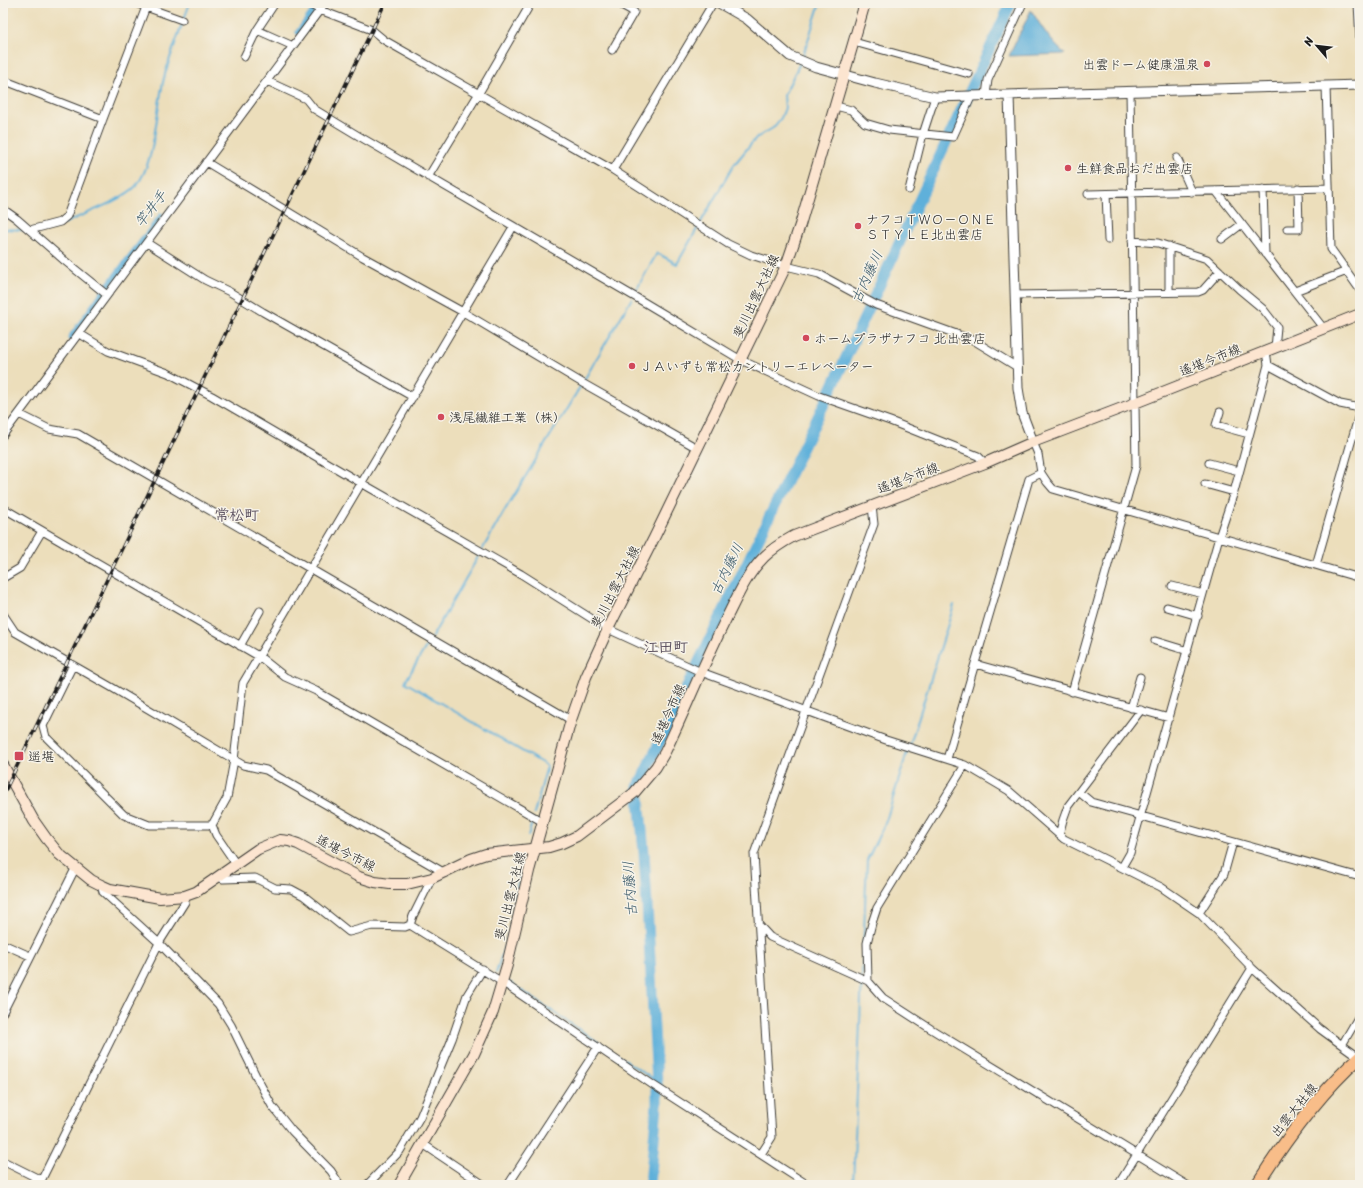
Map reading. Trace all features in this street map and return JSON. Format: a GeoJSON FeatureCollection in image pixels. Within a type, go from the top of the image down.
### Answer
{"type":"FeatureCollection","features":[{"type":"Feature","properties":{"kind":"main road","name":"斐川出雲大社線"},"geometry":{"type":"LineString","coordinates":[[399,1185],[474,1054],[493,1012],[502,982],[535,849],[571,720],[586,677],[608,629],[654,538],[786,266],[836,106],[865,3]]}},
{"type":"Feature","properties":{"kind":"main road","name":"遙堪今市線"},"geometry":{"type":"LineString","coordinates":[[3,765],[34,821],[59,854],[91,880],[100,885],[110,889],[160,898],[185,896],[196,892],[258,849],[280,840],[289,841],[311,850],[359,877],[375,882],[390,884],[407,884],[432,878],[471,859],[486,854],[535,849],[562,844],[577,836],[634,793],[645,781],[665,752],[743,584],[752,570],[777,545],[794,536],[985,463],[1033,442],[1360,314]]}},
{"type":"Feature","properties":{"kind":"main road","name":"出雲大社線"},"geometry":{"type":"LineString","coordinates":[[1256,1185],[1274,1157],[1311,1109],[1338,1078],[1360,1057]]}},
{"type":"Feature","properties":{"kind":"street"},"geometry":{"type":"LineString","coordinates":[[136,3],[147,5],[182,20]]}},
{"type":"Feature","properties":{"kind":"street"},"geometry":{"type":"LineString","coordinates":[[244,57],[257,30],[275,3]]}},
{"type":"Feature","properties":{"kind":"street"},"geometry":{"type":"LineString","coordinates":[[307,3],[320,10],[372,30],[384,40],[613,170],[728,244],[751,255],[819,274],[876,305],[973,340],[1017,367]]}},
{"type":"Feature","properties":{"kind":"street"},"geometry":{"type":"LineString","coordinates":[[3,435],[80,334],[107,295],[325,3]]}},
{"type":"Feature","properties":{"kind":"street"},"geometry":{"type":"LineString","coordinates":[[428,177],[479,93],[530,3]]}},
{"type":"Feature","properties":{"kind":"street"},"geometry":{"type":"LineString","coordinates":[[612,50],[634,12],[618,3]]}},
{"type":"Feature","properties":{"kind":"street"},"geometry":{"type":"LineString","coordinates":[[613,170],[713,3]]}},
{"type":"Feature","properties":{"kind":"street"},"geometry":{"type":"LineString","coordinates":[[719,3],[747,20],[790,56],[816,67],[935,97],[1360,85]]}},
{"type":"Feature","properties":{"kind":"street"},"geometry":{"type":"LineString","coordinates":[[986,95],[988,80],[1023,3]]}},
{"type":"Feature","properties":{"kind":"street"},"geometry":{"type":"LineString","coordinates":[[1358,3],[1360,41]]}},
{"type":"Feature","properties":{"kind":"street"},"geometry":{"type":"LineString","coordinates":[[30,230],[60,222],[68,216],[103,119],[147,5]]}},
{"type":"Feature","properties":{"kind":"street"},"geometry":{"type":"LineString","coordinates":[[257,30],[293,46]]}},
{"type":"Feature","properties":{"kind":"street"},"geometry":{"type":"LineString","coordinates":[[854,42],[969,74]]}},
{"type":"Feature","properties":{"kind":"street"},"geometry":{"type":"LineString","coordinates":[[3,80],[103,119]]}},
{"type":"Feature","properties":{"kind":"street"},"geometry":{"type":"LineString","coordinates":[[267,80],[306,99],[314,109],[327,117],[741,360],[819,396],[890,421],[978,456],[985,463]]}},
{"type":"Feature","properties":{"kind":"street"},"geometry":{"type":"LineString","coordinates":[[1326,86],[1331,249],[1360,290]]}},
{"type":"Feature","properties":{"kind":"street"},"geometry":{"type":"LineString","coordinates":[[1072,692],[1136,466],[1130,91]]}},
{"type":"Feature","properties":{"kind":"street"},"geometry":{"type":"LineString","coordinates":[[836,106],[851,110],[865,123],[889,130],[952,137],[972,95]]}},
{"type":"Feature","properties":{"kind":"street"},"geometry":{"type":"LineString","coordinates":[[1009,95],[1018,388],[1022,413],[1038,454],[1042,473],[1047,482],[1053,489],[1360,578]]}},
{"type":"Feature","properties":{"kind":"street"},"geometry":{"type":"LineString","coordinates":[[909,190],[923,134],[935,97]]}},
{"type":"Feature","properties":{"kind":"street"},"geometry":{"type":"LineString","coordinates":[[1177,158],[1192,192]]}},
{"type":"Feature","properties":{"kind":"street"},"geometry":{"type":"LineString","coordinates":[[206,162],[363,257],[462,312],[584,384],[697,448]]}},
{"type":"Feature","properties":{"kind":"street"},"geometry":{"type":"LineString","coordinates":[[1287,229],[1299,229],[1298,188]]}},
{"type":"Feature","properties":{"kind":"street"},"geometry":{"type":"LineString","coordinates":[[1088,194],[1328,188]]}},
{"type":"Feature","properties":{"kind":"street"},"geometry":{"type":"LineString","coordinates":[[1263,189],[1265,254]]}},
{"type":"Feature","properties":{"kind":"street"},"geometry":{"type":"LineString","coordinates":[[1216,191],[1324,329]]}},
{"type":"Feature","properties":{"kind":"street"},"geometry":{"type":"LineString","coordinates":[[1106,194],[1108,240]]}},
{"type":"Feature","properties":{"kind":"street"},"geometry":{"type":"LineString","coordinates":[[3,209],[107,295]]}},
{"type":"Feature","properties":{"kind":"street"},"geometry":{"type":"LineString","coordinates":[[1222,239],[1242,224]]}},
{"type":"Feature","properties":{"kind":"street"},"geometry":{"type":"LineString","coordinates":[[212,825],[227,798],[234,760],[243,683],[363,484],[462,312],[514,227]]}},
{"type":"Feature","properties":{"kind":"street"},"geometry":{"type":"LineString","coordinates":[[1122,867],[1130,853],[1198,616],[1219,537],[1234,492],[1277,327],[1263,309],[1207,259],[1158,243],[1132,241]]}},
{"type":"Feature","properties":{"kind":"street"},"geometry":{"type":"LineString","coordinates":[[147,243],[205,280],[230,292],[413,397]]}},
{"type":"Feature","properties":{"kind":"street"},"geometry":{"type":"LineString","coordinates":[[1169,246],[1169,292]]}},
{"type":"Feature","properties":{"kind":"street"},"geometry":{"type":"LineString","coordinates":[[1015,295],[1198,292],[1203,290],[1220,271]]}},
{"type":"Feature","properties":{"kind":"street"},"geometry":{"type":"LineString","coordinates":[[1295,291],[1347,271]]}},
{"type":"Feature","properties":{"kind":"street"},"geometry":{"type":"LineString","coordinates":[[80,334],[108,351],[168,373],[206,392],[521,574],[608,629],[701,672],[886,740],[965,765],[1009,791],[1064,839],[1162,887],[1199,913],[1252,968],[1320,1029],[1360,1057]]}},
{"type":"Feature","properties":{"kind":"street"},"geometry":{"type":"LineString","coordinates":[[1268,365],[1340,404],[1360,409],[1316,565]]}},
{"type":"Feature","properties":{"kind":"street"},"geometry":{"type":"LineString","coordinates":[[1220,412],[1216,425],[1249,434]]}},
{"type":"Feature","properties":{"kind":"street"},"geometry":{"type":"LineString","coordinates":[[19,414],[49,429],[78,434],[571,720]]}},
{"type":"Feature","properties":{"kind":"street"},"geometry":{"type":"LineString","coordinates":[[1209,463],[1239,470]]}},
{"type":"Feature","properties":{"kind":"street"},"geometry":{"type":"LineString","coordinates":[[947,760],[1029,479],[1042,473]]}},
{"type":"Feature","properties":{"kind":"street"},"geometry":{"type":"LineString","coordinates":[[1205,484],[1234,492]]}},
{"type":"Feature","properties":{"kind":"street"},"geometry":{"type":"LineString","coordinates":[[761,1154],[772,1137],[754,854],[874,524],[872,506]]}},
{"type":"Feature","properties":{"kind":"street"},"geometry":{"type":"LineString","coordinates":[[3,508],[260,657],[284,677],[316,691],[543,822]]}},
{"type":"Feature","properties":{"kind":"street"},"geometry":{"type":"LineString","coordinates":[[3,578],[20,568],[42,531]]}},
{"type":"Feature","properties":{"kind":"street"},"geometry":{"type":"LineString","coordinates":[[1172,586],[1203,594]]}},
{"type":"Feature","properties":{"kind":"street"},"geometry":{"type":"LineString","coordinates":[[1167,607],[1198,616]]}},
{"type":"Feature","properties":{"kind":"street"},"geometry":{"type":"LineString","coordinates":[[240,646],[260,611]]}},
{"type":"Feature","properties":{"kind":"street"},"geometry":{"type":"LineString","coordinates":[[3,614],[15,632],[234,760],[243,765],[266,770],[445,873]]}},
{"type":"Feature","properties":{"kind":"street"},"geometry":{"type":"LineString","coordinates":[[1155,641],[1188,651]]}},
{"type":"Feature","properties":{"kind":"street"},"geometry":{"type":"LineString","coordinates":[[975,664],[1169,718]]}},
{"type":"Feature","properties":{"kind":"street"},"geometry":{"type":"LineString","coordinates":[[73,665],[43,726],[46,737],[124,815],[149,825],[212,825]]}},
{"type":"Feature","properties":{"kind":"street"},"geometry":{"type":"LineString","coordinates":[[1131,708],[1140,677]]}},
{"type":"Feature","properties":{"kind":"street"},"geometry":{"type":"LineString","coordinates":[[1059,835],[1068,806],[1141,710]]}},
{"type":"Feature","properties":{"kind":"street"},"geometry":{"type":"LineString","coordinates":[[868,981],[868,942],[877,908],[965,765]]}},
{"type":"Feature","properties":{"kind":"street"},"geometry":{"type":"LineString","coordinates":[[1079,792],[1091,802],[1360,877]]}},
{"type":"Feature","properties":{"kind":"street"},"geometry":{"type":"LineString","coordinates":[[212,825],[216,835],[236,864]]}},
{"type":"Feature","properties":{"kind":"street"},"geometry":{"type":"LineString","coordinates":[[1199,913],[1224,874],[1233,842]]}},
{"type":"Feature","properties":{"kind":"street"},"geometry":{"type":"LineString","coordinates":[[3,1012],[76,867]]}},
{"type":"Feature","properties":{"kind":"street"},"geometry":{"type":"LineString","coordinates":[[218,877],[222,879],[255,878],[275,888],[292,889],[304,896],[349,932],[372,926],[405,927],[410,925]]}},
{"type":"Feature","properties":{"kind":"street"},"geometry":{"type":"LineString","coordinates":[[410,925],[432,878]]}},
{"type":"Feature","properties":{"kind":"street"},"geometry":{"type":"LineString","coordinates":[[100,885],[103,892],[159,943],[218,1004],[231,1024],[272,1106],[292,1131],[331,1171],[340,1185]]}},
{"type":"Feature","properties":{"kind":"street"},"geometry":{"type":"LineString","coordinates":[[3,1161],[40,1182],[159,943],[185,902],[185,896]]}},
{"type":"Feature","properties":{"kind":"street"},"geometry":{"type":"LineString","coordinates":[[758,924],[770,937],[868,981],[883,998],[889,1002],[1187,1185]]}},
{"type":"Feature","properties":{"kind":"street"},"geometry":{"type":"LineString","coordinates":[[410,925],[483,969],[653,1085],[808,1185]]}},
{"type":"Feature","properties":{"kind":"street"},"geometry":{"type":"LineString","coordinates":[[3,944],[30,956]]}},
{"type":"Feature","properties":{"kind":"street"},"geometry":{"type":"LineString","coordinates":[[1118,1185],[1252,968]]}},
{"type":"Feature","properties":{"kind":"street"},"geometry":{"type":"LineString","coordinates":[[367,1185],[400,1151],[420,1117],[452,1039],[467,995],[483,969]]}},
{"type":"Feature","properties":{"kind":"street"},"geometry":{"type":"LineString","coordinates":[[1342,1045],[1360,1014]]}},
{"type":"Feature","properties":{"kind":"street"},"geometry":{"type":"LineString","coordinates":[[508,1185],[598,1047]]}},
{"type":"Feature","properties":{"kind":"street"},"geometry":{"type":"LineString","coordinates":[[423,1144],[484,1185]]}},
{"type":"Feature","properties":{"kind":"water"},"geometry":{"type":"Polygon","coordinates":[[[1031,10],[1050,39],[1065,54],[1009,56],[1031,10]]]}},
{"type":"Feature","properties":{"kind":"waterway"},"geometry":{"type":"LineString","coordinates":[[63,224],[122,197],[136,186],[143,176],[152,149],[164,78],[190,3]]}},
{"type":"Feature","properties":{"kind":"waterway","name":"竿井手"},"geometry":{"type":"LineString","coordinates":[[299,32],[320,3]]}},
{"type":"Feature","properties":{"kind":"waterway"},"geometry":{"type":"LineString","coordinates":[[802,59],[820,3]]}},
{"type":"Feature","properties":{"kind":"waterway","name":"古内藤川"},"geometry":{"type":"LineString","coordinates":[[650,1185],[657,1105],[657,1082],[644,852],[638,787],[828,396],[1011,3]]}},
{"type":"Feature","properties":{"kind":"waterway"},"geometry":{"type":"LineString","coordinates":[[634,294],[657,253],[677,264],[733,166],[756,138],[773,128],[781,118],[785,108],[784,95],[800,63]]}},
{"type":"Feature","properties":{"kind":"waterway","name":"竿井手"},"geometry":{"type":"LineString","coordinates":[[71,338],[100,297],[161,217]]}},
{"type":"Feature","properties":{"kind":"waterway"},"geometry":{"type":"LineString","coordinates":[[38,231],[59,226]]}},
{"type":"Feature","properties":{"kind":"waterway"},"geometry":{"type":"LineString","coordinates":[[3,229],[26,230]]}},
{"type":"Feature","properties":{"kind":"waterway"},"geometry":{"type":"LineString","coordinates":[[432,637],[505,510],[632,298]]}},
{"type":"Feature","properties":{"kind":"waterway"},"geometry":{"type":"LineString","coordinates":[[910,745],[954,605]]}},
{"type":"Feature","properties":{"kind":"waterway"},"geometry":{"type":"LineString","coordinates":[[430,640],[405,682],[547,766],[534,814]]}},
{"type":"Feature","properties":{"kind":"waterway"},"geometry":{"type":"LineString","coordinates":[[853,1185],[867,860],[886,821],[908,749]]}},
{"type":"Feature","properties":{"kind":"waterway"},"geometry":{"type":"LineString","coordinates":[[528,836],[533,819]]}},
{"type":"Feature","properties":{"kind":"waterway"},"geometry":{"type":"LineString","coordinates":[[496,973],[510,929],[520,867]]}},
{"type":"Feature","properties":{"kind":"waterway"},"geometry":{"type":"LineString","coordinates":[[509,982],[657,1082]]}},
{"type":"Feature","properties":{"kind":"railway"},"geometry":{"type":"LineString","coordinates":[[3,795],[385,3]]}},
{"type":"Feature","properties":{"kind":"place","name":"出雲ドーム健康温泉"},"geometry":{"type":"Point","coordinates":[1207,64]}},
{"type":"Feature","properties":{"kind":"place","name":"生鮮食品おだ出雲店"},"geometry":{"type":"Point","coordinates":[1068,168]}},
{"type":"Feature","properties":{"kind":"place","name":"ナフコＴＷＯ－ＯＮＥ ＳＴＹＬＥ北出雲店"},"geometry":{"type":"Point","coordinates":[858,226]}},
{"type":"Feature","properties":{"kind":"place","name":"ホームプラザナフコ 北出雲店"},"geometry":{"type":"Point","coordinates":[806,338]}},
{"type":"Feature","properties":{"kind":"place","name":"ＪＡいずも常松カントリーエレベーター"},"geometry":{"type":"Point","coordinates":[632,366]}},
{"type":"Feature","properties":{"kind":"place","name":"浅尾繊維工業（株）"},"geometry":{"type":"Point","coordinates":[441,417]}},
{"type":"Feature","properties":{"kind":"place","name":"遥堪"},"geometry":{"type":"Point","coordinates":[19,756]}},
{"type":"Feature","properties":{"kind":"district","name":"常松町"},"geometry":{"type":"Point","coordinates":[237,515]}},
{"type":"Feature","properties":{"kind":"district","name":"江田町"},"geometry":{"type":"Point","coordinates":[666,647]}}]}
